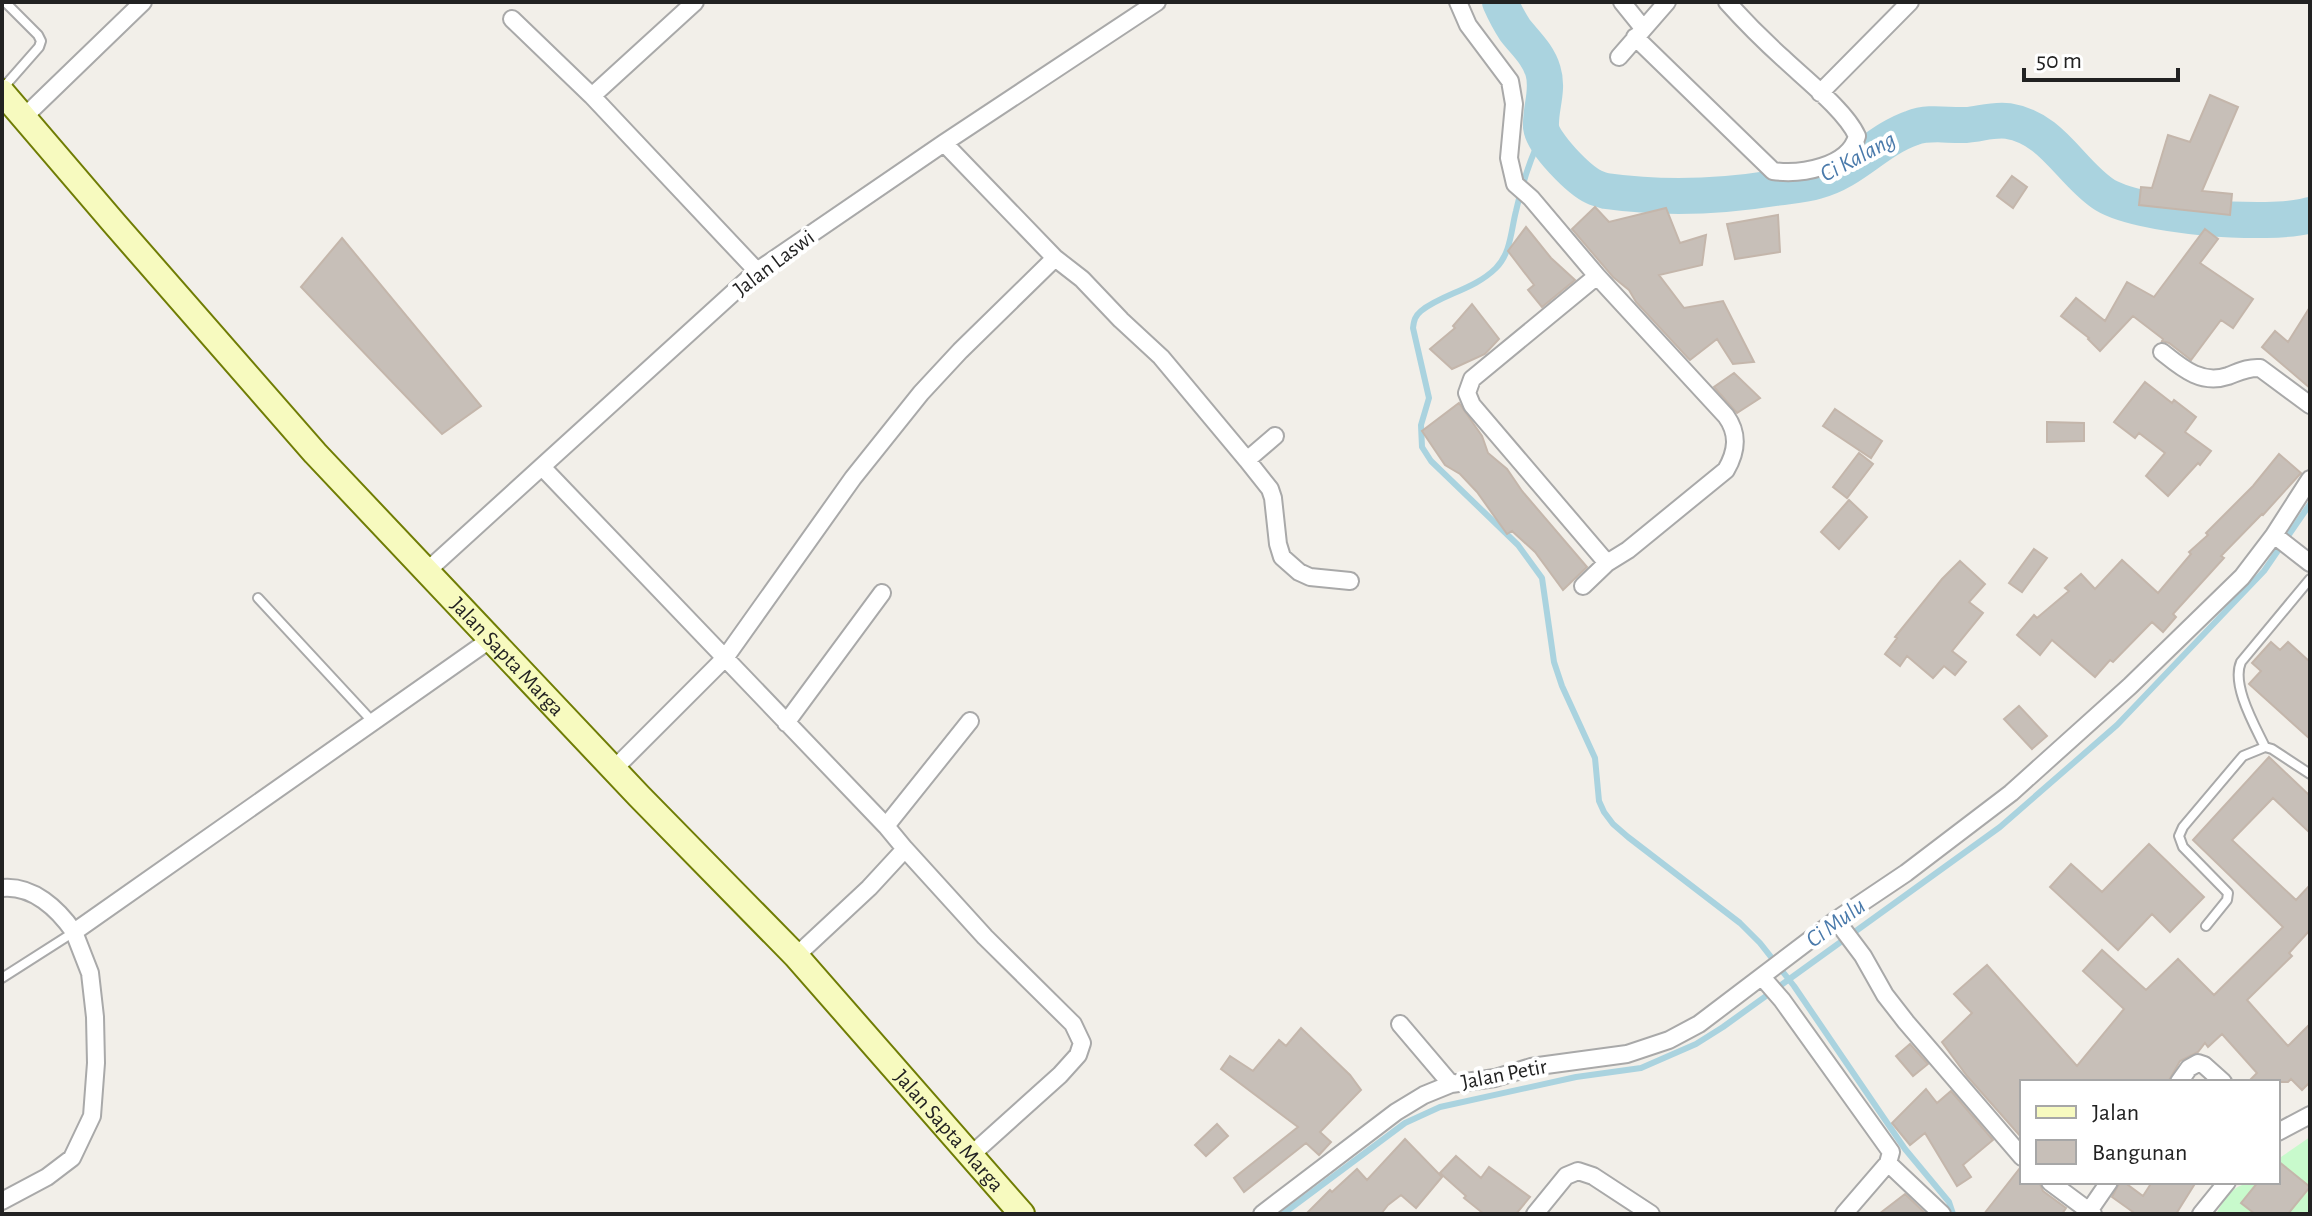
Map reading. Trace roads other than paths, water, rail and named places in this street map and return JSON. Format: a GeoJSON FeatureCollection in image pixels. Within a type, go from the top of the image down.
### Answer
{"type":"FeatureCollection","features":[{"type":"Feature","properties":{"kind":"main road","name":"Jalan Sapta Marga"},"geometry":{"type":"LineString","coordinates":[[2,90],[315,453],[796,956],[971,1155],[1015,1210]]}},
{"type":"Feature","properties":{"kind":"street"},"geometry":{"type":"LineString","coordinates":[[24,117],[143,2]]}},
{"type":"Feature","properties":{"kind":"street"},"geometry":{"type":"LineString","coordinates":[[592,96],[695,2]]}},
{"type":"Feature","properties":{"kind":"street","name":"Jalan Laswi"},"geometry":{"type":"LineString","coordinates":[[427,571],[757,271],[1157,2]]}},
{"type":"Feature","properties":{"kind":"street"},"geometry":{"type":"LineString","coordinates":[[1458,2],[1468,25],[1510,81],[1514,104],[1509,158],[1515,184],[1531,198],[1597,276],[1726,416],[1736,434],[1735,454],[1726,470],[1628,550],[1607,563],[1583,586]]}},
{"type":"Feature","properties":{"kind":"street"},"geometry":{"type":"LineString","coordinates":[[1622,2],[1639,32],[1773,171],[1784,173],[1838,160],[1853,147],[1857,136],[1855,131],[1727,2]]}},
{"type":"Feature","properties":{"kind":"street"},"geometry":{"type":"LineString","coordinates":[[1619,57],[1667,2]]}},
{"type":"Feature","properties":{"kind":"street"},"geometry":{"type":"LineString","coordinates":[[1820,93],[1910,2]]}},
{"type":"Feature","properties":{"kind":"street"},"geometry":{"type":"LineString","coordinates":[[512,19],[592,96],[757,271]]}},
{"type":"Feature","properties":{"kind":"street"},"geometry":{"type":"LineString","coordinates":[[944,143],[1055,258],[1082,279],[1161,357],[1247,460],[1270,489],[1282,557],[1310,577],[1350,581]]}},
{"type":"Feature","properties":{"kind":"street"},"geometry":{"type":"LineString","coordinates":[[615,768],[725,658],[853,478],[896,423],[960,351],[1055,258]]}},
{"type":"Feature","properties":{"kind":"street"},"geometry":{"type":"LineString","coordinates":[[1597,276],[1472,379],[1467,393],[1472,405],[1607,563]]}},
{"type":"Feature","properties":{"kind":"street"},"geometry":{"type":"LineString","coordinates":[[2162,352],[2184,370],[2204,378],[2216,379],[2244,369],[2260,368],[2310,405]]}},
{"type":"Feature","properties":{"kind":"street"},"geometry":{"type":"LineString","coordinates":[[1247,460],[1275,436]]}},
{"type":"Feature","properties":{"kind":"street"},"geometry":{"type":"LineString","coordinates":[[543,468],[886,826],[985,937],[1073,1024],[1082,1043],[1078,1055],[971,1155]]}},
{"type":"Feature","properties":{"kind":"street","name":"Jalan Petir"},"geometry":{"type":"LineString","coordinates":[[1262,1214],[1396,1112],[1424,1095],[1451,1084],[1495,1078],[1531,1067],[1627,1054],[1669,1040],[1699,1024],[2011,793],[2205,616],[2276,536],[2310,479]]}},
{"type":"Feature","properties":{"kind":"street"},"geometry":{"type":"LineString","coordinates":[[2276,536],[2310,563]]}},
{"type":"Feature","properties":{"kind":"street"},"geometry":{"type":"LineString","coordinates":[[786,723],[882,593]]}},
{"type":"Feature","properties":{"kind":"street"},"geometry":{"type":"LineString","coordinates":[[74,932],[491,639]]}},
{"type":"Feature","properties":{"kind":"street"},"geometry":{"type":"LineString","coordinates":[[886,826],[970,721]]}},
{"type":"Feature","properties":{"kind":"street"},"geometry":{"type":"LineString","coordinates":[[796,956],[869,888],[905,849]]}},
{"type":"Feature","properties":{"kind":"street"},"geometry":{"type":"LineString","coordinates":[[2,888],[22,890],[37,896],[53,906],[74,932],[90,973],[96,1063],[92,1116],[72,1158],[47,1177],[2,1201]]}},
{"type":"Feature","properties":{"kind":"street"},"geometry":{"type":"LineString","coordinates":[[1839,923],[1906,1022],[2020,1155]]}},
{"type":"Feature","properties":{"kind":"street"},"geometry":{"type":"LineString","coordinates":[[1764,978],[1890,1150],[1888,1163],[1844,1214]]}},
{"type":"Feature","properties":{"kind":"street"},"geometry":{"type":"LineString","coordinates":[[1400,1024],[1451,1084]]}},
{"type":"Feature","properties":{"kind":"street"},"geometry":{"type":"LineString","coordinates":[[2180,1080],[2189,1068],[2198,1063],[2221,1080]]}},
{"type":"Feature","properties":{"kind":"street"},"geometry":{"type":"LineString","coordinates":[[2280,1130],[2310,1115]]}},
{"type":"Feature","properties":{"kind":"street"},"geometry":{"type":"LineString","coordinates":[[1888,1163],[1942,1214]]}},
{"type":"Feature","properties":{"kind":"street"},"geometry":{"type":"LineString","coordinates":[[1535,1214],[1566,1176],[1576,1171],[1593,1176],[1651,1214]]}},
{"type":"Feature","properties":{"kind":"street"},"geometry":{"type":"LineString","coordinates":[[2053,1184],[2091,1213],[2108,1184]]}},
{"type":"Feature","properties":{"kind":"street"},"geometry":{"type":"LineString","coordinates":[[2201,1214],[2225,1184]]}},
{"type":"Feature","properties":{"kind":"lane"},"geometry":{"type":"LineString","coordinates":[[2,90],[41,41],[5,2]]}},
{"type":"Feature","properties":{"kind":"lane"},"geometry":{"type":"LineString","coordinates":[[2265,747],[2242,695],[2238,669],[2310,579]]}},
{"type":"Feature","properties":{"kind":"lane"},"geometry":{"type":"LineString","coordinates":[[258,598],[372,721]]}},
{"type":"Feature","properties":{"kind":"lane"},"geometry":{"type":"LineString","coordinates":[[2206,926],[2227,900],[2228,893],[2183,847],[2179,836],[2183,827],[2248,753],[2265,747],[2310,774]]}},
{"type":"Feature","properties":{"kind":"lane"},"geometry":{"type":"LineString","coordinates":[[2,978],[74,932]]}},
{"type":"Feature","properties":{"kind":"waterway","name":"Ci Kalang"},"geometry":{"type":"LineString","coordinates":[[1500,2],[1543,71],[1543,134],[1571,169],[1587,183],[1603,190],[1691,196],[1802,184],[1842,171],[1887,140],[1912,128],[2008,121],[2037,132],[2090,184],[2119,201],[2204,218],[2266,220],[2310,215]]}},
{"type":"Feature","properties":{"kind":"waterway"},"geometry":{"type":"LineString","coordinates":[[1543,134],[1527,171],[1510,241],[1501,262],[1487,275],[1429,305],[1415,318],[1413,328],[1429,398],[1421,425],[1422,447],[1431,461],[1518,545],[1542,578],[1554,662],[1595,758],[1599,801],[1604,812],[1628,837],[1740,923],[1760,943],[1794,986],[1905,1149],[1949,1202],[1953,1214]]}},
{"type":"Feature","properties":{"kind":"waterway","name":"Ci Mulu"},"geometry":{"type":"LineString","coordinates":[[1283,1214],[1405,1123],[1440,1107],[1576,1077],[1641,1068],[1696,1044],[1723,1027],[2000,827],[2117,725],[2264,571],[2310,504]]}}]}
